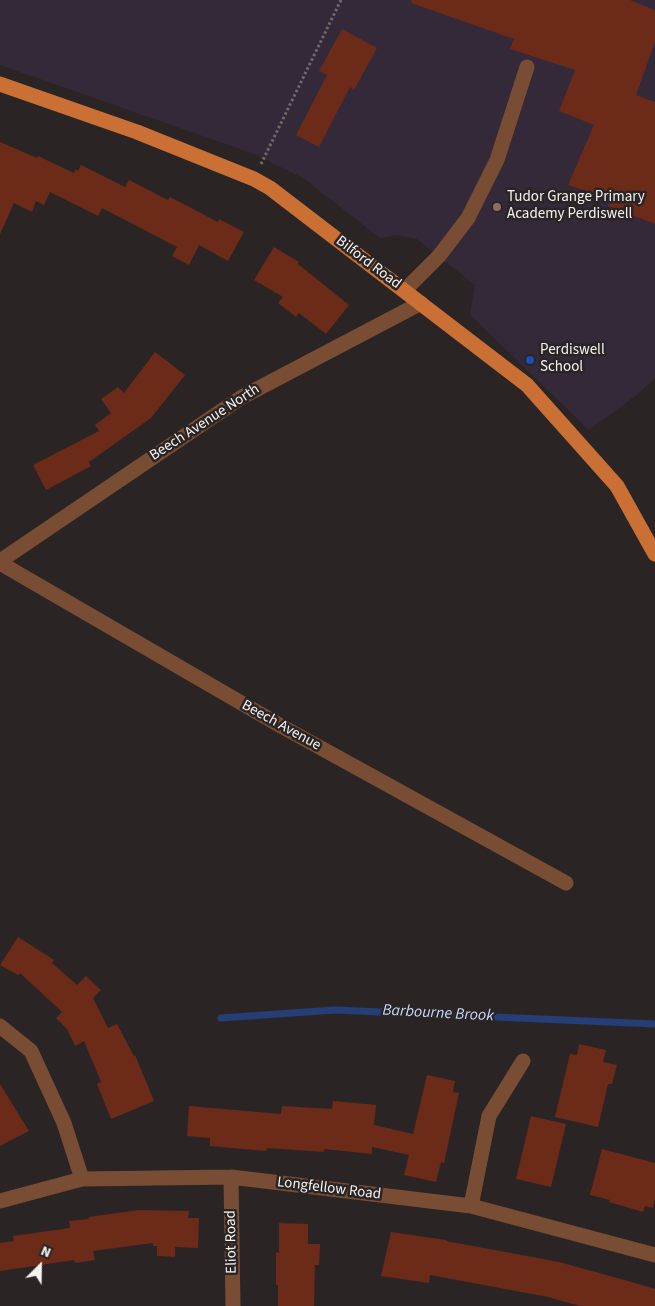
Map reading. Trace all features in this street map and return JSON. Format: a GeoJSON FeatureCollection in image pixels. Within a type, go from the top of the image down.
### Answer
{"type":"FeatureCollection","features":[{"type":"Feature","properties":{"kind":"main road","name":"Bilford Road"},"geometry":{"type":"LineString","coordinates":[[0,84],[137,132],[254,179],[270,188],[405,290],[527,386],[617,486],[655,554]]}},
{"type":"Feature","properties":{"kind":"street"},"geometry":{"type":"LineString","coordinates":[[405,290],[439,256],[468,218],[497,160],[528,67]]}},
{"type":"Feature","properties":{"kind":"street","name":"Beech Avenue North"},"geometry":{"type":"LineString","coordinates":[[0,562],[242,396],[421,304]]}},
{"type":"Feature","properties":{"kind":"street","name":"Beech Avenue"},"geometry":{"type":"LineString","coordinates":[[0,562],[281,726],[566,883]]}},
{"type":"Feature","properties":{"kind":"street"},"geometry":{"type":"LineString","coordinates":[[0,1026],[32,1051],[64,1122],[82,1178]]}},
{"type":"Feature","properties":{"kind":"street"},"geometry":{"type":"LineString","coordinates":[[471,1206],[489,1116],[523,1061]]}},
{"type":"Feature","properties":{"kind":"street","name":"Longfellow Road"},"geometry":{"type":"LineString","coordinates":[[0,1201],[82,1178],[231,1177],[471,1206],[655,1255]]}},
{"type":"Feature","properties":{"kind":"street","name":"Eliot Road"},"geometry":{"type":"LineString","coordinates":[[231,1177],[234,1306]]}},
{"type":"Feature","properties":{"kind":"path"},"geometry":{"type":"LineString","coordinates":[[254,179],[341,0]]}},
{"type":"Feature","properties":{"kind":"shaded area","name":"Tudor Grange Primary Academy Perdiswell"},"geometry":{"type":"Polygon","coordinates":[[[0,0],[655,0],[655,378],[638,394],[589,430],[470,315],[475,285],[417,239],[397,235],[380,238],[303,178],[254,154],[0,65],[0,0]]]}},
{"type":"Feature","properties":{"kind":"building"},"geometry":{"type":"Polygon","coordinates":[[[412,0],[630,0],[655,10],[655,42],[636,95],[655,102],[655,224],[608,206],[611,199],[568,185],[594,125],[559,111],[575,70],[510,49],[514,39],[411,3],[412,0]]]}},
{"type":"Feature","properties":{"kind":"building"},"geometry":{"type":"Polygon","coordinates":[[[342,29],[377,48],[354,90],[350,87],[319,147],[296,135],[327,75],[319,71],[342,29]]]}},
{"type":"Feature","properties":{"kind":"building"},"geometry":{"type":"Polygon","coordinates":[[[0,142],[37,158],[38,156],[74,173],[76,169],[78,171],[81,165],[125,187],[129,180],[168,200],[170,197],[218,222],[219,219],[244,232],[228,261],[199,245],[189,265],[172,256],[177,247],[102,208],[98,216],[50,192],[44,205],[36,201],[32,212],[14,203],[0,234],[0,142]]]}},
{"type":"Feature","properties":{"kind":"building"},"geometry":{"type":"Polygon","coordinates":[[[274,247],[299,262],[298,264],[349,305],[326,334],[299,313],[296,317],[278,303],[283,297],[254,280],[274,247]]]}},
{"type":"Feature","properties":{"kind":"building"},"geometry":{"type":"Polygon","coordinates":[[[155,352],[185,375],[151,418],[89,462],[91,466],[46,490],[33,465],[99,431],[95,425],[111,413],[101,399],[118,387],[124,393],[155,352]]]}},
{"type":"Feature","properties":{"kind":"building"},"geometry":{"type":"Polygon","coordinates":[[[18,937],[54,960],[52,963],[77,985],[86,976],[101,990],[93,998],[108,1028],[117,1024],[135,1055],[154,1101],[111,1119],[97,1084],[101,1082],[84,1041],[75,1046],[67,1029],[56,1018],[62,1012],[20,973],[18,975],[0,965],[18,937]]]}},
{"type":"Feature","properties":{"kind":"building"},"geometry":{"type":"Polygon","coordinates":[[[579,1044],[606,1050],[603,1062],[617,1065],[612,1084],[608,1084],[598,1127],[555,1117],[570,1054],[577,1055],[579,1044]]]}},
{"type":"Feature","properties":{"kind":"building"},"geometry":{"type":"Polygon","coordinates":[[[427,1075],[455,1081],[453,1092],[459,1093],[444,1163],[441,1162],[436,1182],[404,1175],[409,1155],[372,1147],[372,1154],[324,1149],[324,1152],[267,1148],[266,1151],[210,1146],[210,1138],[187,1136],[189,1106],[281,1114],[282,1106],[332,1109],[333,1101],[376,1105],[374,1125],[413,1134],[427,1075]]]}},
{"type":"Feature","properties":{"kind":"building"},"geometry":{"type":"Polygon","coordinates":[[[0,1084],[29,1131],[0,1146],[0,1084]]]}},
{"type":"Feature","properties":{"kind":"building"},"geometry":{"type":"Polygon","coordinates":[[[531,1116],[566,1124],[551,1187],[516,1179],[531,1116]]]}},
{"type":"Feature","properties":{"kind":"building"},"geometry":{"type":"Polygon","coordinates":[[[602,1149],[655,1163],[655,1199],[653,1208],[645,1206],[643,1212],[590,1195],[602,1149]]]}},
{"type":"Feature","properties":{"kind":"building"},"geometry":{"type":"Polygon","coordinates":[[[139,1210],[189,1211],[188,1218],[199,1218],[198,1248],[175,1247],[175,1257],[157,1256],[157,1246],[153,1246],[153,1243],[93,1251],[95,1260],[75,1263],[74,1260],[0,1271],[0,1243],[14,1241],[13,1236],[70,1228],[69,1221],[139,1210]]]}},
{"type":"Feature","properties":{"kind":"building"},"geometry":{"type":"Polygon","coordinates":[[[279,1223],[308,1224],[308,1244],[320,1244],[319,1265],[315,1265],[314,1306],[278,1306],[276,1252],[279,1253],[279,1223]]]}},
{"type":"Feature","properties":{"kind":"building"},"geometry":{"type":"Polygon","coordinates":[[[391,1232],[446,1240],[559,1262],[628,1281],[655,1289],[655,1306],[580,1306],[548,1297],[430,1275],[429,1283],[381,1276],[391,1232]]]}},
{"type":"Feature","properties":{"kind":"waterway","name":"Barbourne Brook"},"geometry":{"type":"LineString","coordinates":[[221,1018],[335,1010],[655,1024]]}},
{"type":"Feature","properties":{"kind":"place","name":"Tudor Grange Primary Academy Perdiswell"},"geometry":{"type":"Point","coordinates":[497,207]}},
{"type":"Feature","properties":{"kind":"place","name":"Perdiswell School"},"geometry":{"type":"Point","coordinates":[530,360]}}]}
